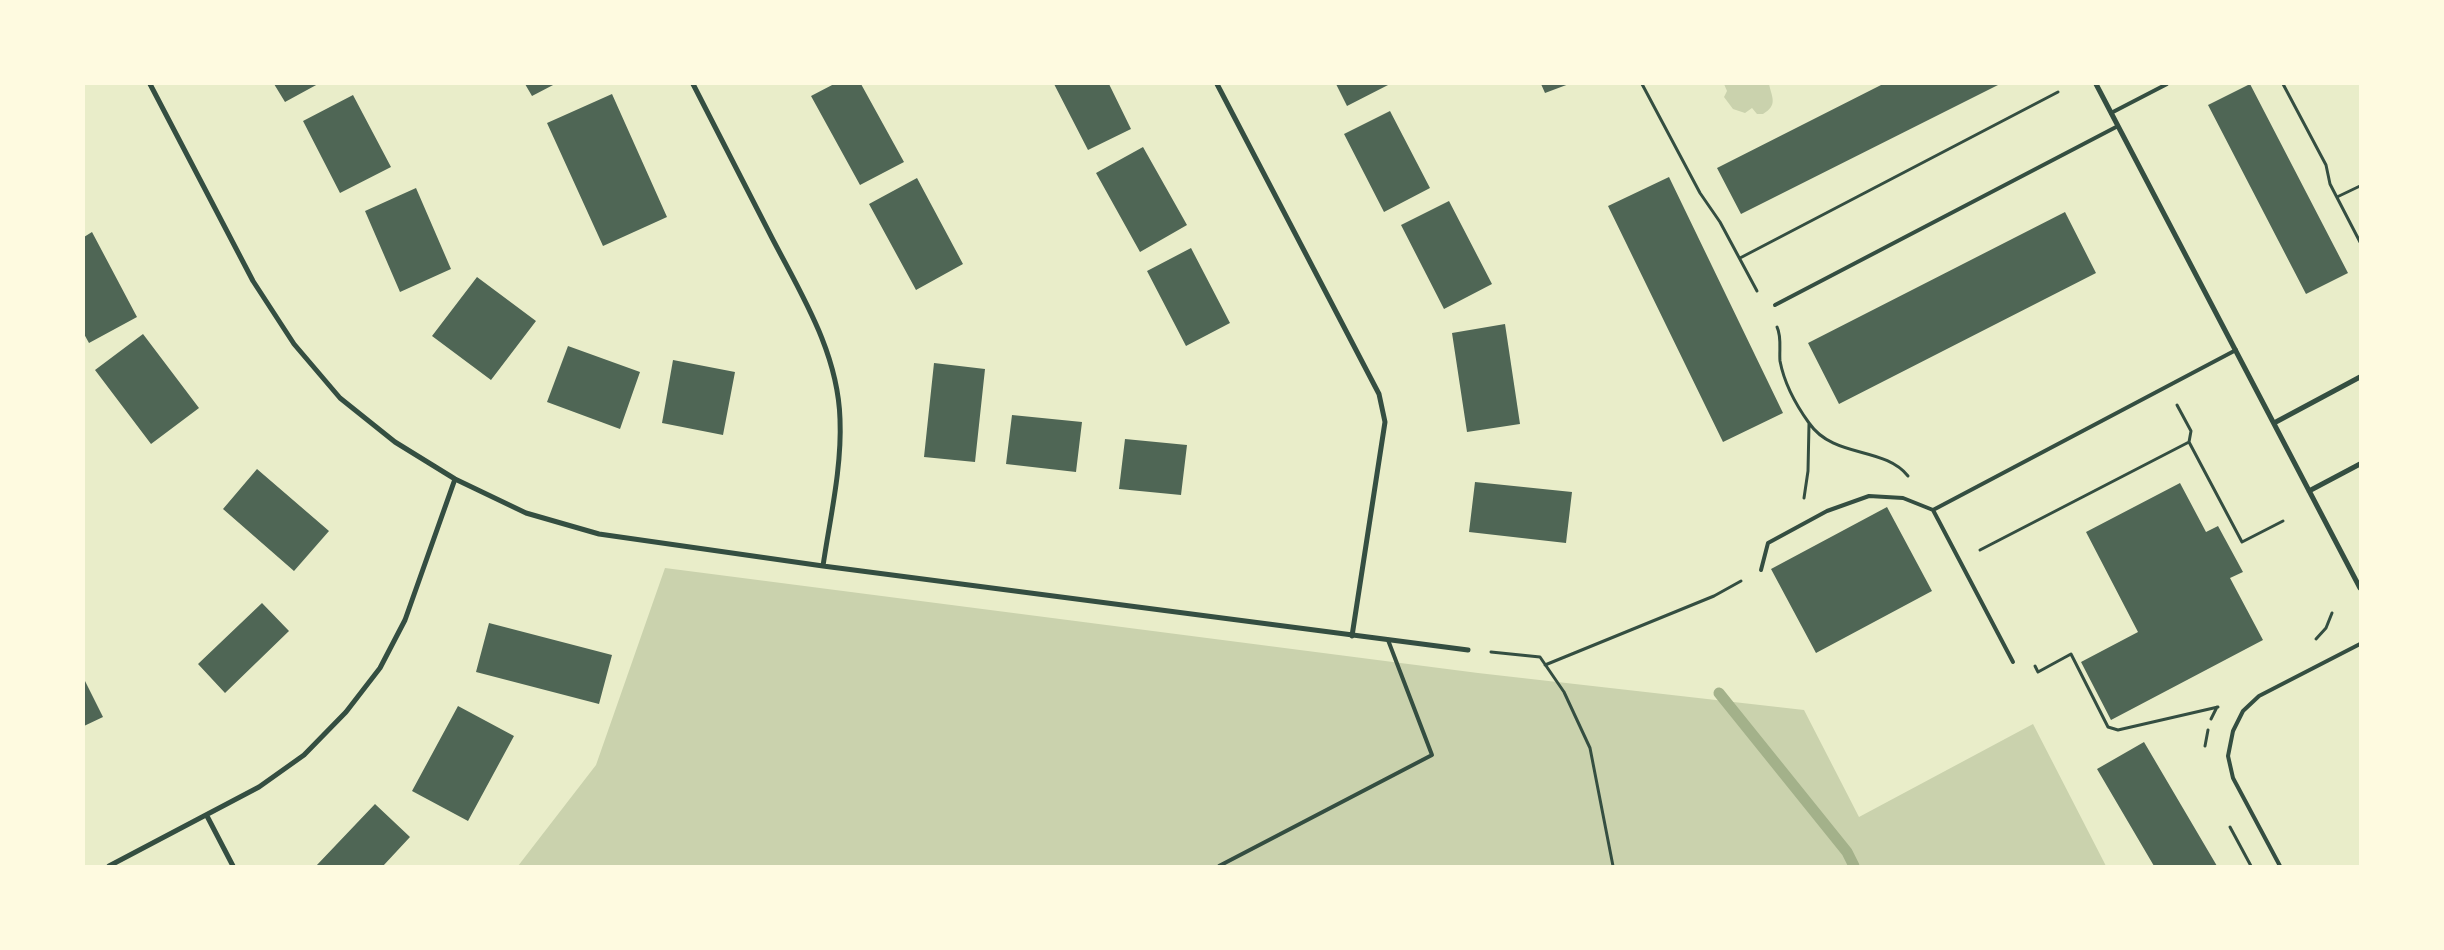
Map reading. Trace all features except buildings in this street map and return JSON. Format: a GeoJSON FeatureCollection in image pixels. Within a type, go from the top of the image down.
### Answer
{"type":"FeatureCollection","features":[{"type":"Feature","properties":{"kind":"street"},"geometry":{"type":"LineString","coordinates":[[150,84],[253,281],[294,344],[340,398],[395,442],[455,479],[526,513],[599,534],[823,566],[1468,650]]}},
{"type":"Feature","properties":{"kind":"street"},"geometry":{"type":"LineString","coordinates":[[693,84],[822,336],[834,377],[840,418],[839,460],[823,566]]}},
{"type":"Feature","properties":{"kind":"street"},"geometry":{"type":"LineString","coordinates":[[1217,84],[1379,394],[1385,422],[1352,636]]}},
{"type":"Feature","properties":{"kind":"street"},"geometry":{"type":"LineString","coordinates":[[2096,84],[2360,588]]}},
{"type":"Feature","properties":{"kind":"street"},"geometry":{"type":"LineString","coordinates":[[2274,423],[2360,377]]}},
{"type":"Feature","properties":{"kind":"street"},"geometry":{"type":"LineString","coordinates":[[2309,491],[2360,464]]}},
{"type":"Feature","properties":{"kind":"street"},"geometry":{"type":"LineString","coordinates":[[109,866],[259,787],[304,755],[346,712],[380,668],[405,620],[455,479]]}},
{"type":"Feature","properties":{"kind":"street"},"geometry":{"type":"LineString","coordinates":[[207,816],[233,866]]}},
{"type":"Feature","properties":{"kind":"lane"},"geometry":{"type":"LineString","coordinates":[[2111,112],[2167,84]]}},
{"type":"Feature","properties":{"kind":"lane"},"geometry":{"type":"LineString","coordinates":[[1775,306],[2118,126]]}},
{"type":"Feature","properties":{"kind":"lane"},"geometry":{"type":"LineString","coordinates":[[1933,510],[2236,350]]}},
{"type":"Feature","properties":{"kind":"lane"},"geometry":{"type":"LineString","coordinates":[[1761,570],[1768,543],[1827,511],[1869,496],[1903,498],[1933,510],[2013,662]]}},
{"type":"Feature","properties":{"kind":"lane"},"geometry":{"type":"LineString","coordinates":[[1219,866],[1432,755],[1388,640]]}},
{"type":"Feature","properties":{"kind":"lane"},"geometry":{"type":"LineString","coordinates":[[2280,866],[2233,778],[2228,756],[2233,731],[2243,711],[2258,696],[2360,644]]}},
{"type":"Feature","properties":{"kind":"path"},"geometry":{"type":"LineString","coordinates":[[2283,84],[2326,165],[2330,184],[2360,242]]}},
{"type":"Feature","properties":{"kind":"path"},"geometry":{"type":"LineString","coordinates":[[1740,258],[2058,92]]}},
{"type":"Feature","properties":{"kind":"path"},"geometry":{"type":"LineString","coordinates":[[2337,198],[2360,186]]}},
{"type":"Feature","properties":{"kind":"path"},"geometry":{"type":"LineString","coordinates":[[2168,386],[2191,431],[2189,442],[2242,542],[2283,521]]}},
{"type":"Feature","properties":{"kind":"path"},"geometry":{"type":"LineString","coordinates":[[1799,526],[1808,471],[1809,424]]}},
{"type":"Feature","properties":{"kind":"path"},"geometry":{"type":"LineString","coordinates":[[1960,561],[2189,442]]}},
{"type":"Feature","properties":{"kind":"path"},"geometry":{"type":"LineString","coordinates":[[1545,666],[1714,596],[1761,570]]}},
{"type":"Feature","properties":{"kind":"path"},"geometry":{"type":"LineString","coordinates":[[1468,650],[1540,657],[1564,692],[1590,748],[1613,866]]}},
{"type":"Feature","properties":{"kind":"path"},"geometry":{"type":"LineString","coordinates":[[2013,662],[2018,672],[2034,664],[2038,672],[2071,654],[2108,727],[2118,730],[2218,707]]}},
{"type":"Feature","properties":{"kind":"green space"},"geometry":{"type":"Polygon","coordinates":[[[1724,84],[1769,84],[1773,101],[1771,107],[1763,114],[1757,114],[1752,108],[1745,113],[1733,109],[1724,97],[1727,91],[1724,84]]]}},
{"type":"Feature","properties":{"kind":"green space"},"geometry":{"type":"Polygon","coordinates":[[[665,568],[1478,673],[1804,710],[1859,817],[2033,724],[2106,866],[518,866],[596,765],[665,568]]]}},
{"type":"Feature","properties":{"kind":"waterway"},"geometry":{"type":"LineString","coordinates":[[1719,693],[1847,852],[1854,866]]}}]}
